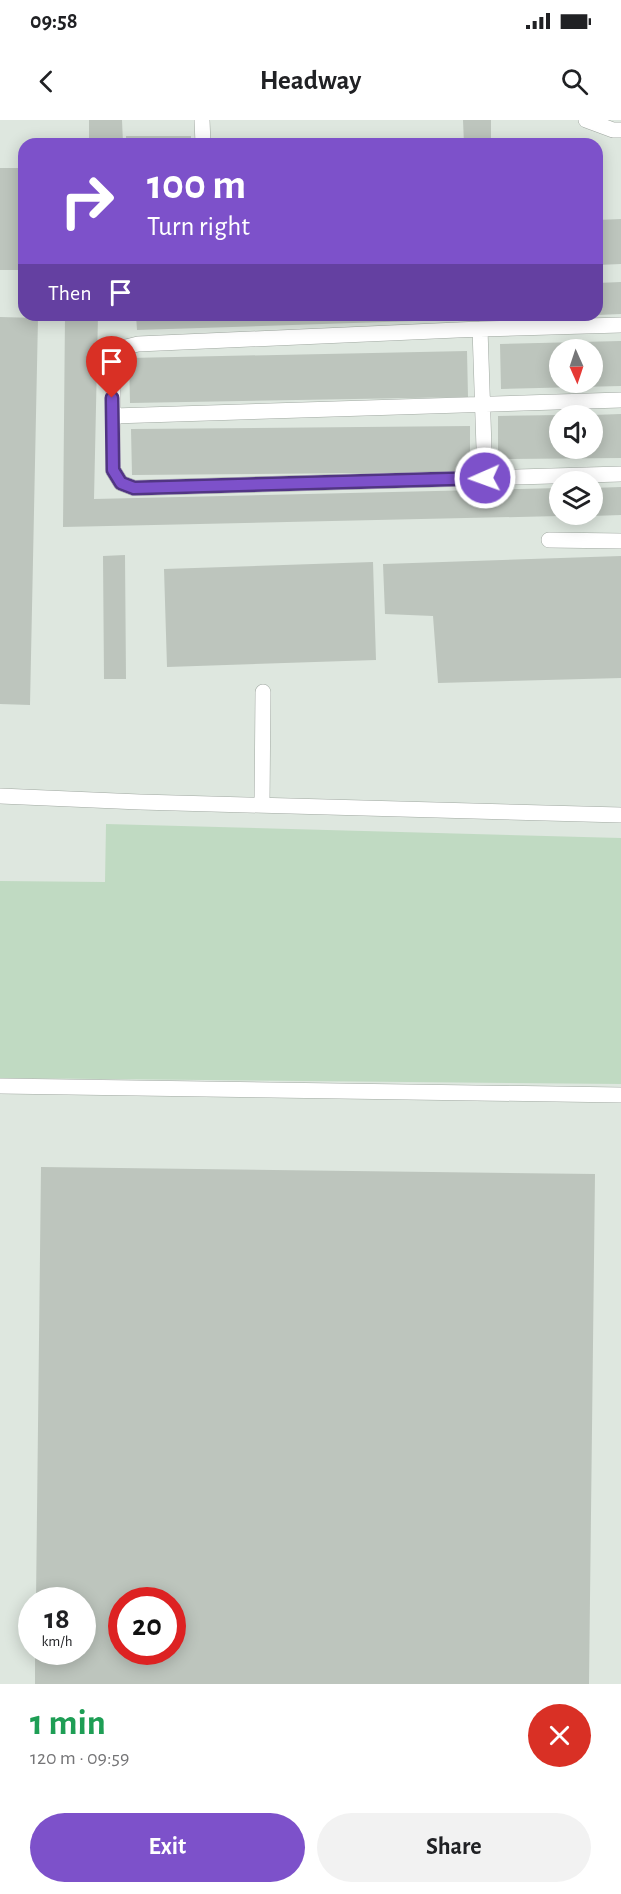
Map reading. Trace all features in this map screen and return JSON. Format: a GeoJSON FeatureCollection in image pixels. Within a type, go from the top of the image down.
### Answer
{"type":"FeatureCollection","features":[{"type":"Feature","properties":{"kind":"lane"},"geometry":{"type":"LineString","coordinates":[[202,120],[203,138]]}},
{"type":"Feature","properties":{"kind":"lane"},"geometry":{"type":"LineString","coordinates":[[586,120],[613,130],[621,130]]}},
{"type":"Feature","properties":{"kind":"lane"},"geometry":{"type":"LineString","coordinates":[[621,325],[138,344],[122,348],[113,360],[112,416],[113,470],[121,483],[134,488],[621,474]]}},
{"type":"Feature","properties":{"kind":"lane"},"geometry":{"type":"LineString","coordinates":[[480,329],[485,478]]}},
{"type":"Feature","properties":{"kind":"lane"},"geometry":{"type":"LineString","coordinates":[[112,416],[621,400]]}},
{"type":"Feature","properties":{"kind":"lane"},"geometry":{"type":"LineString","coordinates":[[549,540],[621,541]]}},
{"type":"Feature","properties":{"kind":"lane"},"geometry":{"type":"LineString","coordinates":[[262,805],[263,692]]}},
{"type":"Feature","properties":{"kind":"lane"},"geometry":{"type":"LineString","coordinates":[[0,796],[621,815]]}},
{"type":"Feature","properties":{"kind":"lane"},"geometry":{"type":"LineString","coordinates":[[0,1086],[621,1095]]}},
{"type":"Feature","properties":{"kind":"green space"},"geometry":{"type":"Polygon","coordinates":[[[106,824],[621,838],[621,1084],[0,1078],[0,881],[105,882],[106,824]]]}},
{"type":"Feature","properties":{"kind":"building"},"geometry":{"type":"Polygon","coordinates":[[[89,120],[122,120],[123,138],[89,138],[89,120]]]}},
{"type":"Feature","properties":{"kind":"building"},"geometry":{"type":"Polygon","coordinates":[[[463,120],[491,120],[491,138],[464,138],[463,120]]]}},
{"type":"Feature","properties":{"kind":"building"},"geometry":{"type":"Polygon","coordinates":[[[126,136],[191,136],[191,138],[126,138],[126,136]]]}},
{"type":"Feature","properties":{"kind":"building"},"geometry":{"type":"Polygon","coordinates":[[[0,168],[18,168],[18,270],[0,270],[0,168]]]}},
{"type":"Feature","properties":{"kind":"building"},"geometry":{"type":"Polygon","coordinates":[[[621,219],[621,264],[603,265],[603,220],[621,219]]]}},
{"type":"Feature","properties":{"kind":"building"},"geometry":{"type":"Polygon","coordinates":[[[621,282],[621,314],[603,315],[603,283],[621,282]]]}},
{"type":"Feature","properties":{"kind":"building"},"geometry":{"type":"Polygon","coordinates":[[[0,317],[18,317],[18,321],[38,321],[30,705],[0,704],[0,317]]]}},
{"type":"Feature","properties":{"kind":"building"},"geometry":{"type":"Polygon","coordinates":[[[65,321],[98,321],[94,499],[549,488],[549,516],[63,527],[65,321]]]}},
{"type":"Feature","properties":{"kind":"building"},"geometry":{"type":"Polygon","coordinates":[[[136,321],[414,321],[137,330],[136,321]]]}},
{"type":"Feature","properties":{"kind":"building"},"geometry":{"type":"Polygon","coordinates":[[[603,341],[621,341],[621,386],[603,386],[603,341]]]}},
{"type":"Feature","properties":{"kind":"building"},"geometry":{"type":"Polygon","coordinates":[[[549,343],[549,388],[501,389],[500,344],[549,343]]]}},
{"type":"Feature","properties":{"kind":"building"},"geometry":{"type":"Polygon","coordinates":[[[467,351],[468,397],[130,403],[129,358],[467,351]]]}},
{"type":"Feature","properties":{"kind":"building"},"geometry":{"type":"Polygon","coordinates":[[[621,414],[621,458],[603,458],[603,415],[621,414]]]}},
{"type":"Feature","properties":{"kind":"building"},"geometry":{"type":"Polygon","coordinates":[[[549,415],[549,459],[498,459],[498,416],[549,415]]]}},
{"type":"Feature","properties":{"kind":"building"},"geometry":{"type":"Polygon","coordinates":[[[470,426],[470,472],[132,475],[131,429],[470,426]]]}},
{"type":"Feature","properties":{"kind":"building"},"geometry":{"type":"Polygon","coordinates":[[[621,487],[621,515],[603,516],[603,488],[621,487]]]}},
{"type":"Feature","properties":{"kind":"building"},"geometry":{"type":"Polygon","coordinates":[[[125,555],[126,679],[104,679],[103,556],[125,555]]]}},
{"type":"Feature","properties":{"kind":"building"},"geometry":{"type":"Polygon","coordinates":[[[621,556],[621,678],[438,683],[433,616],[385,614],[383,564],[621,556]]]}},
{"type":"Feature","properties":{"kind":"building"},"geometry":{"type":"Polygon","coordinates":[[[373,562],[376,660],[167,667],[164,569],[373,562]]]}},
{"type":"Feature","properties":{"kind":"building"},"geometry":{"type":"Polygon","coordinates":[[[41,1167],[595,1174],[589,1684],[35,1684],[35,1665],[96,1665],[96,1587],[36,1587],[41,1167]]]}},
{"type":"Feature","properties":{"kind":"route"},"geometry":{"type":"LineString","coordinates":[[112,398],[113,470],[121,483],[134,488],[485,478]]}}]}
